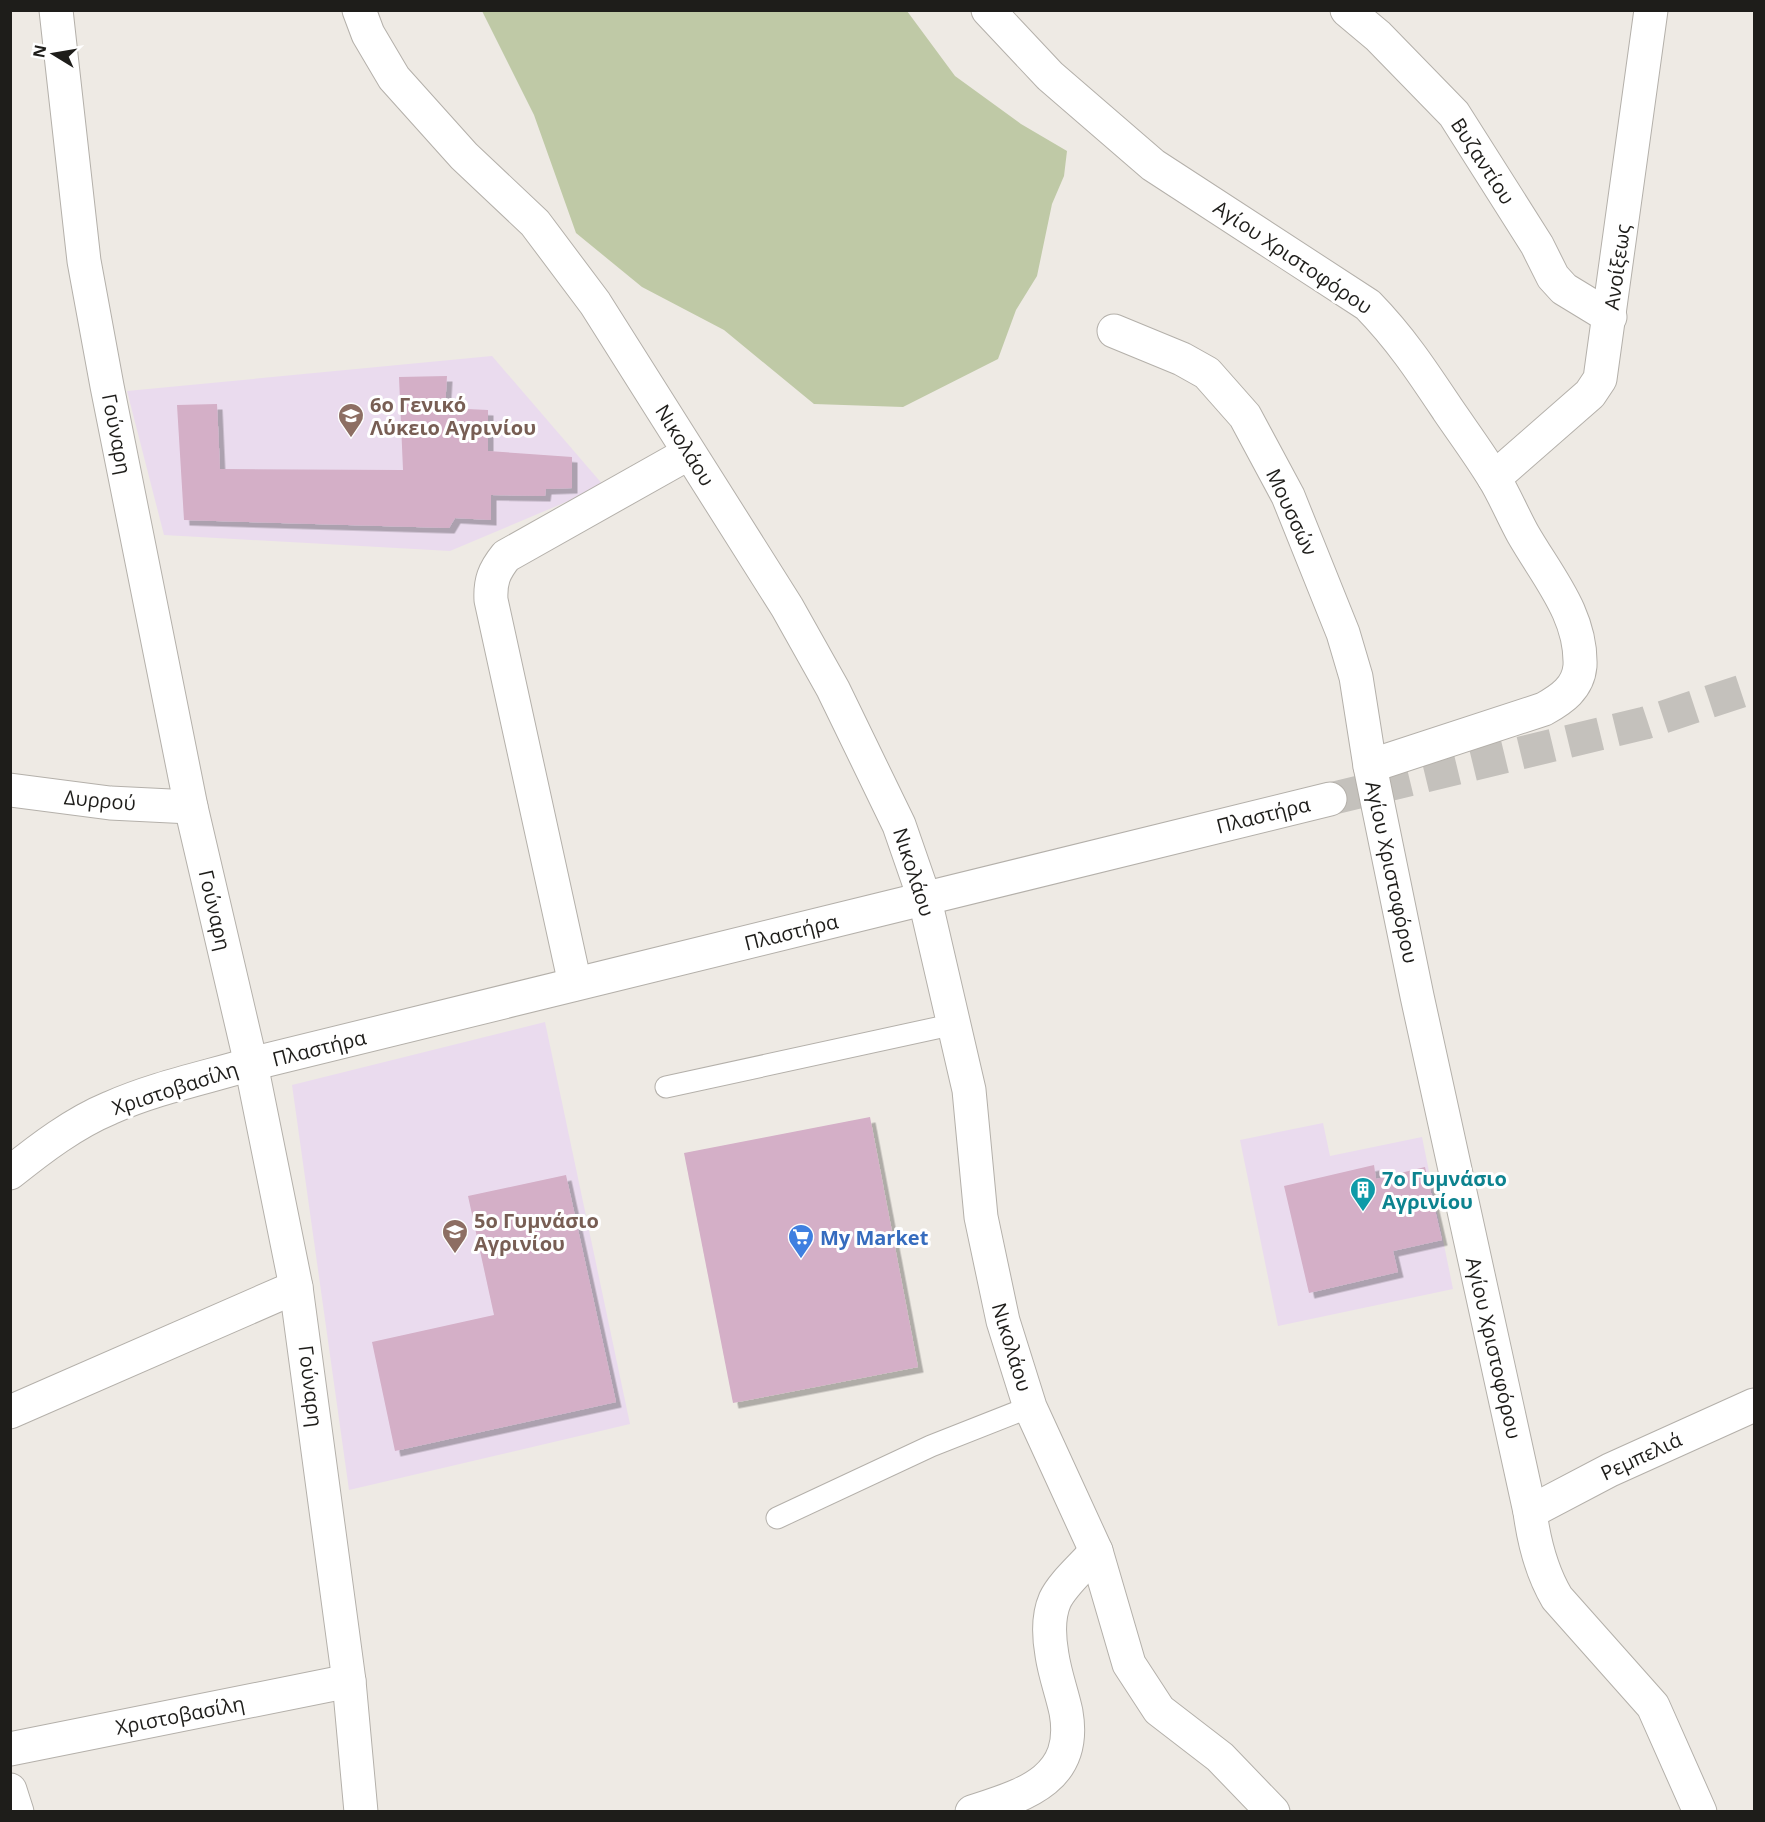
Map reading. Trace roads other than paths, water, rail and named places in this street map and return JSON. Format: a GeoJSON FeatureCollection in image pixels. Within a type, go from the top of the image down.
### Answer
{"type":"FeatureCollection","features":[{"type":"Feature","properties":{"kind":"street","name":"Γούναρη"},"geometry":{"type":"LineString","coordinates":[[56,10],[84,261],[191,807],[251,1064],[296,1287],[350,1681],[361,1812]]}},
{"type":"Feature","properties":{"kind":"street","name":"Νικολάου"},"geometry":{"type":"LineString","coordinates":[[359,10],[368,34],[394,78],[464,156],[535,223],[596,303],[787,607],[833,689],[899,825],[925,900],[956,1024],[969,1090],[981,1217],[991,1276],[1020,1379],[1030,1407],[1096,1551],[1129,1664],[1159,1710],[1220,1757],[1273,1812]]}},
{"type":"Feature","properties":{"kind":"street","name":"Αγίου Χριστοφόρου"},"geometry":{"type":"LineString","coordinates":[[988,10],[1050,76],[1153,165],[1368,305],[1397,335],[1494,478],[1522,533],[1568,607],[1579,650],[1580,667],[1576,682],[1568,693],[1544,709],[1370,766],[1422,1019],[1530,1512],[1534,1541],[1552,1590],[1566,1611],[1653,1706],[1701,1812]]}},
{"type":"Feature","properties":{"kind":"street","name":"Βυζαντίου"},"geometry":{"type":"LineString","coordinates":[[1347,10],[1386,44],[1454,114],[1537,245],[1553,277],[1564,290],[1610,316]]}},
{"type":"Feature","properties":{"kind":"street","name":"Ανοίξεως"},"geometry":{"type":"LineString","coordinates":[[1494,478],[1590,394],[1600,379],[1651,10]]}},
{"type":"Feature","properties":{"kind":"street","name":"Μουσσών"},"geometry":{"type":"LineString","coordinates":[[1114,331],[1182,359],[1207,373],[1245,416],[1288,496],[1343,633],[1356,677],[1370,766]]}},
{"type":"Feature","properties":{"kind":"street"},"geometry":{"type":"LineString","coordinates":[[575,984],[491,600],[490,585],[495,568],[506,556],[689,453]]}},
{"type":"Feature","properties":{"kind":"street","name":"Δυρρού"},"geometry":{"type":"LineString","coordinates":[[10,790],[110,803],[191,807]]}},
{"type":"Feature","properties":{"kind":"street","name":"Πλαστήρα"},"geometry":{"type":"LineString","coordinates":[[251,1064],[1330,799]]}},
{"type":"Feature","properties":{"kind":"street","name":"Χριστοβασίλη"},"geometry":{"type":"LineString","coordinates":[[10,1173],[63,1133],[109,1108],[156,1091],[251,1064]]}},
{"type":"Feature","properties":{"kind":"street"},"geometry":{"type":"LineString","coordinates":[[10,1412],[296,1287]]}},
{"type":"Feature","properties":{"kind":"street","name":"Ρεμπελιά"},"geometry":{"type":"LineString","coordinates":[[1530,1512],[1610,1470],[1755,1405]]}},
{"type":"Feature","properties":{"kind":"street"},"geometry":{"type":"LineString","coordinates":[[972,1812],[1029,1790],[1057,1769],[1063,1757],[1067,1725],[1051,1650],[1052,1617],[1056,1599],[1096,1551]]}},
{"type":"Feature","properties":{"kind":"street","name":"Χριστοβασίλη"},"geometry":{"type":"LineString","coordinates":[[10,1749],[350,1681]]}},
{"type":"Feature","properties":{"kind":"street"},"geometry":{"type":"LineString","coordinates":[[10,1790],[17,1812]]}},
{"type":"Feature","properties":{"kind":"lane"},"geometry":{"type":"LineString","coordinates":[[666,1087],[956,1024]]}},
{"type":"Feature","properties":{"kind":"lane"},"geometry":{"type":"LineString","coordinates":[[777,1518],[931,1446],[1030,1407]]}},
{"type":"Feature","properties":{"kind":"tunnel"},"geometry":{"type":"LineString","coordinates":[[1330,799],[1645,723],[1754,687]]}},
{"type":"Feature","properties":{"kind":"place","name":"6ο Γενικό Λύκειο Αγρινίου"},"geometry":{"type":"Point","coordinates":[351,439]}},
{"type":"Feature","properties":{"kind":"place","name":"7ο Γυμνάσιο Αγρινίου"},"geometry":{"type":"Point","coordinates":[1363,1213]}},
{"type":"Feature","properties":{"kind":"place","name":"5ο Γυμνάσιο Αγρινίου"},"geometry":{"type":"Point","coordinates":[455,1255]}},
{"type":"Feature","properties":{"kind":"place","name":"My Market"},"geometry":{"type":"Point","coordinates":[801,1260]}}]}
